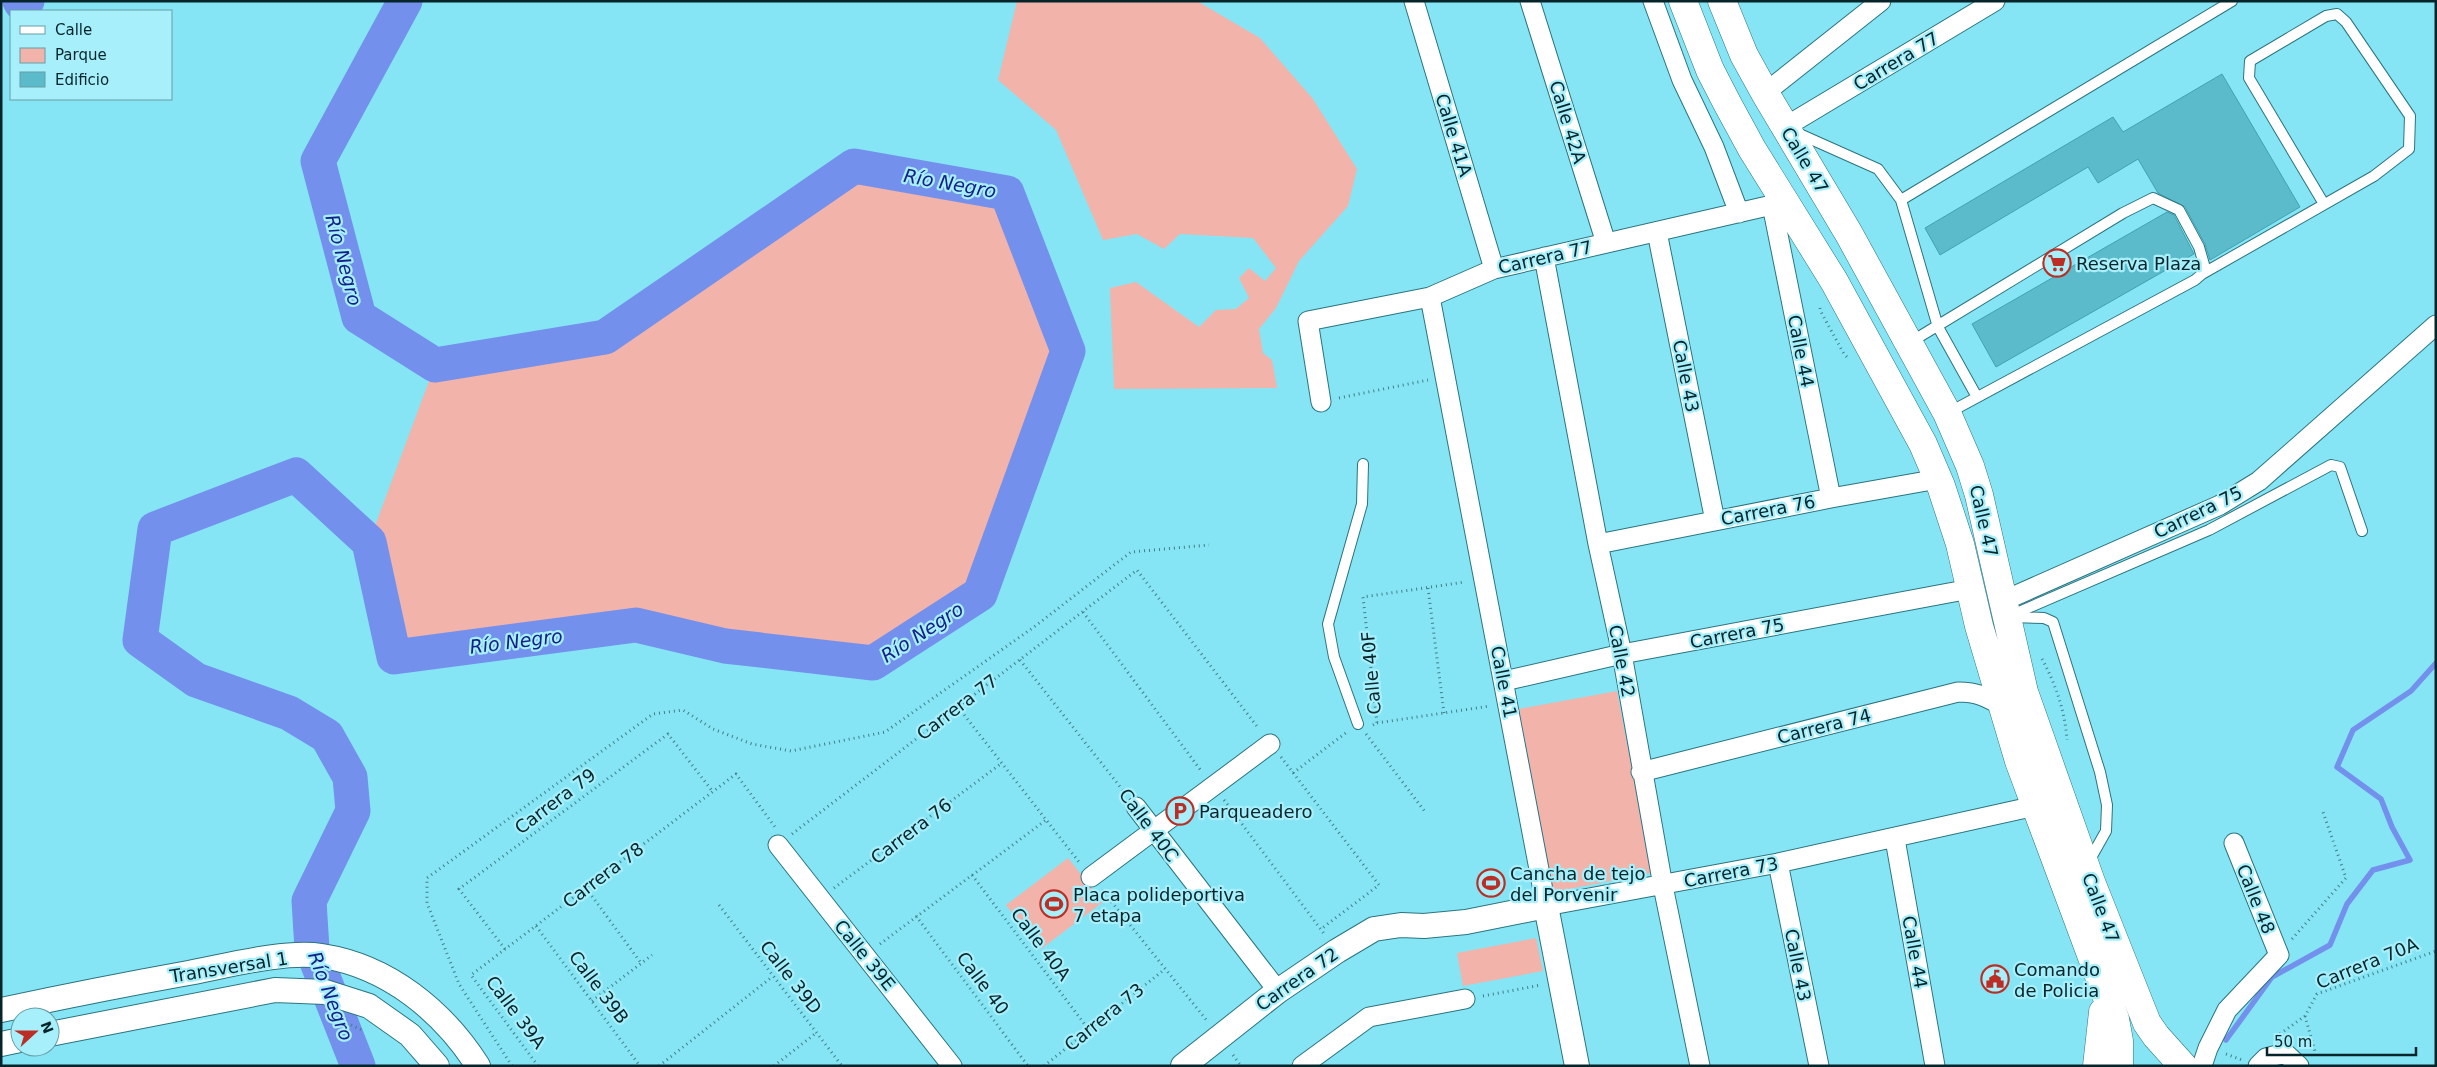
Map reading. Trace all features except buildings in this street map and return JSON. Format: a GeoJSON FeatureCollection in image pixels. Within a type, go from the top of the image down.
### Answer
{"type":"FeatureCollection","features":[{"type":"Feature","properties":{"kind":"main road","name":"Calle 47"},"geometry":{"type":"LineString","coordinates":[[1683,1],[1703,54],[1778,201],[1834,281],[1923,444],[1938,479],[1960,544],[1970,589],[2003,707],[2035,806],[2115,1019],[2119,1041],[2119,1066]]}},
{"type":"Feature","properties":{"kind":"main road","name":"Calle 47"},"geometry":{"type":"LineString","coordinates":[[1722,1],[1744,55],[1784,127],[1849,234],[1947,413],[1970,466],[1979,495],[2024,692],[2086,868],[2147,1023],[2183,1066]]}},
{"type":"Feature","properties":{"kind":"main road"},"geometry":{"type":"LineString","coordinates":[[2096,1066],[2102,1038],[2104,993]]}},
{"type":"Feature","properties":{"kind":"street","name":"Calle 41A"},"geometry":{"type":"LineString","coordinates":[[1415,1],[1494,269]]}},
{"type":"Feature","properties":{"kind":"street","name":"Calle 42A"},"geometry":{"type":"LineString","coordinates":[[1530,1],[1606,243]]}},
{"type":"Feature","properties":{"kind":"street"},"geometry":{"type":"LineString","coordinates":[[1653,1],[1682,80],[1714,147],[1739,213]]}},
{"type":"Feature","properties":{"kind":"street"},"geometry":{"type":"LineString","coordinates":[[1765,93],[1881,1]]}},
{"type":"Feature","properties":{"kind":"street","name":"Carrera 77"},"geometry":{"type":"LineString","coordinates":[[1784,127],[1988,6]]}},
{"type":"Feature","properties":{"kind":"street","name":"Carrera 77"},"geometry":{"type":"LineString","coordinates":[[1321,402],[1308,321],[1430,298],[1494,269],[1739,213],[1778,201]]}},
{"type":"Feature","properties":{"kind":"street","name":"Calle 44"},"geometry":{"type":"LineString","coordinates":[[1778,201],[1830,498]]}},
{"type":"Feature","properties":{"kind":"street","name":"Calle 43"},"geometry":{"type":"LineString","coordinates":[[1657,232],[1715,521]]}},
{"type":"Feature","properties":{"kind":"street","name":"Calle 42"},"geometry":{"type":"LineString","coordinates":[[1544,257],[1598,544],[1622,654],[1641,772],[1700,1066]]}},
{"type":"Feature","properties":{"kind":"street","name":"Calle 41"},"geometry":{"type":"LineString","coordinates":[[1430,298],[1577,1066]]}},
{"type":"Feature","properties":{"kind":"street","name":"Carrera 75"},"geometry":{"type":"LineString","coordinates":[[2004,609],[2220,505],[2259,481],[2436,325]]}},
{"type":"Feature","properties":{"kind":"street","name":"Carrera 76"},"geometry":{"type":"LineString","coordinates":[[1598,544],[1830,498],[1938,479]]}},
{"type":"Feature","properties":{"kind":"street","name":"Carrera 75"},"geometry":{"type":"LineString","coordinates":[[1504,681],[1622,654],[1970,589]]}},
{"type":"Feature","properties":{"kind":"street","name":"Carrera 74"},"geometry":{"type":"LineString","coordinates":[[1641,772],[1958,692],[1974,692],[1987,696],[2003,707]]}},
{"type":"Feature","properties":{"kind":"street"},"geometry":{"type":"LineString","coordinates":[[1091,877],[1270,744]]}},
{"type":"Feature","properties":{"kind":"street","name":"Carrera 73"},"geometry":{"type":"LineString","coordinates":[[1424,926],[1466,922],[1663,886],[1895,839],[2035,806]]}},
{"type":"Feature","properties":{"kind":"street","name":"Calle 40C"},"geometry":{"type":"LineString","coordinates":[[1136,807],[1278,991]]}},
{"type":"Feature","properties":{"kind":"street","name":"Calle 44"},"geometry":{"type":"LineString","coordinates":[[1895,839],[1935,1066]]}},
{"type":"Feature","properties":{"kind":"street","name":"Calle 39E"},"geometry":{"type":"LineString","coordinates":[[781,842],[819,898],[952,1066]]}},
{"type":"Feature","properties":{"kind":"street","name":"Calle 48"},"geometry":{"type":"LineString","coordinates":[[2234,842],[2279,955]]}},
{"type":"Feature","properties":{"kind":"street","name":"Calle 43"},"geometry":{"type":"LineString","coordinates":[[1778,863],[1819,1066]]}},
{"type":"Feature","properties":{"kind":"street"},"geometry":{"type":"LineString","coordinates":[[1507,914],[1540,930],[1554,946]]}},
{"type":"Feature","properties":{"kind":"street","name":"Carrera 72"},"geometry":{"type":"LineString","coordinates":[[1183,1066],[1278,991],[1374,929],[1401,925],[1424,926]]}},
{"type":"Feature","properties":{"kind":"street"},"geometry":{"type":"LineString","coordinates":[[2202,1066],[2208,1048],[2226,1010],[2279,955]]}},
{"type":"Feature","properties":{"kind":"street","name":"Transversal 1"},"geometry":{"type":"LineString","coordinates":[[1,1010],[274,957],[321,956],[364,966],[413,994],[460,1038],[478,1066]]}},
{"type":"Feature","properties":{"kind":"street","name":"Transversal 1"},"geometry":{"type":"LineString","coordinates":[[60,1032],[275,990],[325,992],[369,1006],[410,1035],[435,1063]]}},
{"type":"Feature","properties":{"kind":"street"},"geometry":{"type":"LineString","coordinates":[[1302,1066],[1369,1017],[1465,999]]}},
{"type":"Feature","properties":{"kind":"street"},"geometry":{"type":"LineString","coordinates":[[2258,1066],[2266,1058],[2285,1053],[2299,1066]]}},
{"type":"Feature","properties":{"kind":"lane"},"geometry":{"type":"LineString","coordinates":[[1901,200],[2232,1]]}},
{"type":"Feature","properties":{"kind":"lane"},"geometry":{"type":"LineString","coordinates":[[1947,413],[2195,280],[2202,274],[2374,176],[2409,149],[2410,116],[2346,22],[2337,14],[2326,16],[2250,61],[2249,78],[2324,204]]}},
{"type":"Feature","properties":{"kind":"lane"},"geometry":{"type":"LineString","coordinates":[[1784,127],[1878,170],[1901,200],[1938,327],[1977,397]]}},
{"type":"Feature","properties":{"kind":"lane"},"geometry":{"type":"LineString","coordinates":[[1908,344],[2123,213],[2153,198],[2179,210],[2199,247],[2205,268],[2202,274]]}},
{"type":"Feature","properties":{"kind":"lane"},"geometry":{"type":"LineString","coordinates":[[1358,724],[1334,657],[1328,624],[1362,504],[1363,464]]}},
{"type":"Feature","properties":{"kind":"lane"},"geometry":{"type":"LineString","coordinates":[[2004,609],[2209,530],[2331,465],[2340,467],[2362,530]]}},
{"type":"Feature","properties":{"kind":"lane"},"geometry":{"type":"LineString","coordinates":[[2004,609],[2044,618],[2053,622],[2062,646],[2080,711],[2100,772],[2107,806],[2106,830],[2086,868]]}},
{"type":"Feature","properties":{"kind":"path"},"geometry":{"type":"LineString","coordinates":[[1321,402],[1445,376]]}},
{"type":"Feature","properties":{"kind":"path"},"geometry":{"type":"LineString","coordinates":[[512,1066],[459,984],[427,903],[427,878],[653,714],[683,710],[713,729],[752,744],[791,751],[885,732],[1034,627],[1131,552],[1209,545]]}},
{"type":"Feature","properties":{"kind":"path","name":"Carrera 77"},"geometry":{"type":"LineString","coordinates":[[781,842],[1137,570]]}},
{"type":"Feature","properties":{"kind":"path"},"geometry":{"type":"LineString","coordinates":[[1444,713],[1428,588],[1484,580]]}},
{"type":"Feature","properties":{"kind":"path","name":"Calle 40F"},"geometry":{"type":"LineString","coordinates":[[1426,814],[1364,732],[1377,723],[1363,597],[1428,588]]}},
{"type":"Feature","properties":{"kind":"path","name":"Calle 40C"},"geometry":{"type":"LineString","coordinates":[[1020,660],[1136,807]]}},
{"type":"Feature","properties":{"kind":"path"},"geometry":{"type":"LineString","coordinates":[[1377,723],[1508,703]]}},
{"type":"Feature","properties":{"kind":"path"},"geometry":{"type":"LineString","coordinates":[[1293,773],[1358,724]]}},
{"type":"Feature","properties":{"kind":"path","name":"Carrera 79"},"geometry":{"type":"LineString","coordinates":[[506,949],[459,889],[668,734],[713,792]]}},
{"type":"Feature","properties":{"kind":"path","name":"Carrera 76"},"geometry":{"type":"LineString","coordinates":[[819,898],[1002,763]]}},
{"type":"Feature","properties":{"kind":"path","name":"Carrera 78"},"geometry":{"type":"LineString","coordinates":[[471,975],[736,774],[781,842]]}},
{"type":"Feature","properties":{"kind":"path"},"geometry":{"type":"LineString","coordinates":[[2279,955],[2346,878],[2323,812]]}},
{"type":"Feature","properties":{"kind":"path"},"geometry":{"type":"LineString","coordinates":[[866,955],[1046,820]]}},
{"type":"Feature","properties":{"kind":"path","name":"Calle 40A"},"geometry":{"type":"LineString","coordinates":[[972,875],[1089,1030]]}},
{"type":"Feature","properties":{"kind":"path"},"geometry":{"type":"LineString","coordinates":[[1321,929],[1379,885]]}},
{"type":"Feature","properties":{"kind":"path"},"geometry":{"type":"LineString","coordinates":[[586,888],[641,963]]}},
{"type":"Feature","properties":{"kind":"path","name":"Calle 39D"},"geometry":{"type":"LineString","coordinates":[[718,905],[842,1066]]}},
{"type":"Feature","properties":{"kind":"path","name":"Calle 40"},"geometry":{"type":"LineString","coordinates":[[916,916],[1028,1066]]}},
{"type":"Feature","properties":{"kind":"path","name":"Calle 39B"},"geometry":{"type":"LineString","coordinates":[[536,926],[640,1066]]}},
{"type":"Feature","properties":{"kind":"path","name":"Carrera 70A"},"geometry":{"type":"LineString","coordinates":[[2274,1038],[2305,1016],[2317,994],[2436,950]]}},
{"type":"Feature","properties":{"kind":"path"},"geometry":{"type":"LineString","coordinates":[[592,1001],[652,955]]}},
{"type":"Feature","properties":{"kind":"path","name":"Carrera 73"},"geometry":{"type":"LineString","coordinates":[[1044,1066],[1165,968]]}},
{"type":"Feature","properties":{"kind":"path","name":"Calle 39A"},"geometry":{"type":"LineString","coordinates":[[471,975],[538,1066]]}},
{"type":"Feature","properties":{"kind":"path"},"geometry":{"type":"LineString","coordinates":[[658,1066],[772,977]]}},
{"type":"Feature","properties":{"kind":"path"},"geometry":{"type":"LineString","coordinates":[[1465,999],[1560,981]]}},
{"type":"Feature","properties":{"kind":"path"},"geometry":{"type":"LineString","coordinates":[[2305,1016],[2316,1057]]}},
{"type":"Feature","properties":{"kind":"path"},"geometry":{"type":"LineString","coordinates":[[348,1023],[368,1033]]}},
{"type":"Feature","properties":{"kind":"path"},"geometry":{"type":"LineString","coordinates":[[774,1066],[816,1033]]}},
{"type":"Feature","properties":{"kind":"green space"},"geometry":{"type":"Polygon","coordinates":[[[1017,1],[1197,1],[1260,38],[1313,99],[1357,169],[1348,206],[1299,261],[1276,308],[1259,329],[1263,353],[1272,360],[1277,388],[1114,389],[1110,288],[1136,282],[1199,327],[1216,310],[1236,309],[1249,298],[1239,278],[1249,268],[1265,281],[1276,268],[1253,238],[1180,234],[1164,249],[1137,234],[1103,240],[1056,130],[998,80],[1017,1]]]}},
{"type":"Feature","properties":{"kind":"green space"},"geometry":{"type":"Polygon","coordinates":[[[854,166],[1007,193],[1068,351],[980,594],[873,663],[725,646],[636,625],[394,657],[369,542],[435,365],[605,337],[854,166]]]}},
{"type":"Feature","properties":{"kind":"green space"},"geometry":{"type":"Polygon","coordinates":[[[1617,691],[1652,873],[1553,892],[1518,709],[1617,691]]]}},
{"type":"Feature","properties":{"kind":"green space","name":"Placa polideportiva 7 etapa"},"geometry":{"type":"Polygon","coordinates":[[[1068,858],[1103,902],[1041,949],[1006,905],[1068,858]]]}},
{"type":"Feature","properties":{"kind":"green space"},"geometry":{"type":"Polygon","coordinates":[[[1536,938],[1543,971],[1463,986],[1457,953],[1536,938]]]}},
{"type":"Feature","properties":{"kind":"waterway","name":"Río Negro"},"geometry":{"type":"LineString","coordinates":[[20,1],[22,4],[27,1]]}},
{"type":"Feature","properties":{"kind":"waterway","name":"Río Negro"},"geometry":{"type":"LineString","coordinates":[[358,1066],[312,949],[309,901],[353,811],[350,777],[327,736],[289,713],[196,680],[140,640],[155,529],[296,475],[369,542],[394,657],[636,625],[725,646],[873,663],[980,594],[1068,351],[1007,193],[854,166],[605,337],[435,365],[359,317],[318,161],[405,1]]}},
{"type":"Feature","properties":{"kind":"waterway"},"geometry":{"type":"LineString","coordinates":[[2226,1040],[2272,977],[2330,945],[2347,904],[2373,870],[2410,860],[2392,827],[2381,799],[2337,767],[2353,730],[2411,691],[2436,663]]}},
{"type":"Feature","properties":{"kind":"place","name":"Reserva Plaza"},"geometry":{"type":"Point","coordinates":[2057,263]}},
{"type":"Feature","properties":{"kind":"place","name":"Parqueadero"},"geometry":{"type":"Point","coordinates":[1180,811]}},
{"type":"Feature","properties":{"kind":"place","name":"Cancha de tejo del Porvenir"},"geometry":{"type":"Point","coordinates":[1491,883]}},
{"type":"Feature","properties":{"kind":"place","name":"Placa polideportiva 7 etapa"},"geometry":{"type":"Point","coordinates":[1054,904]}},
{"type":"Feature","properties":{"kind":"place","name":"Comando de Policia"},"geometry":{"type":"Point","coordinates":[1995,979]}}]}
